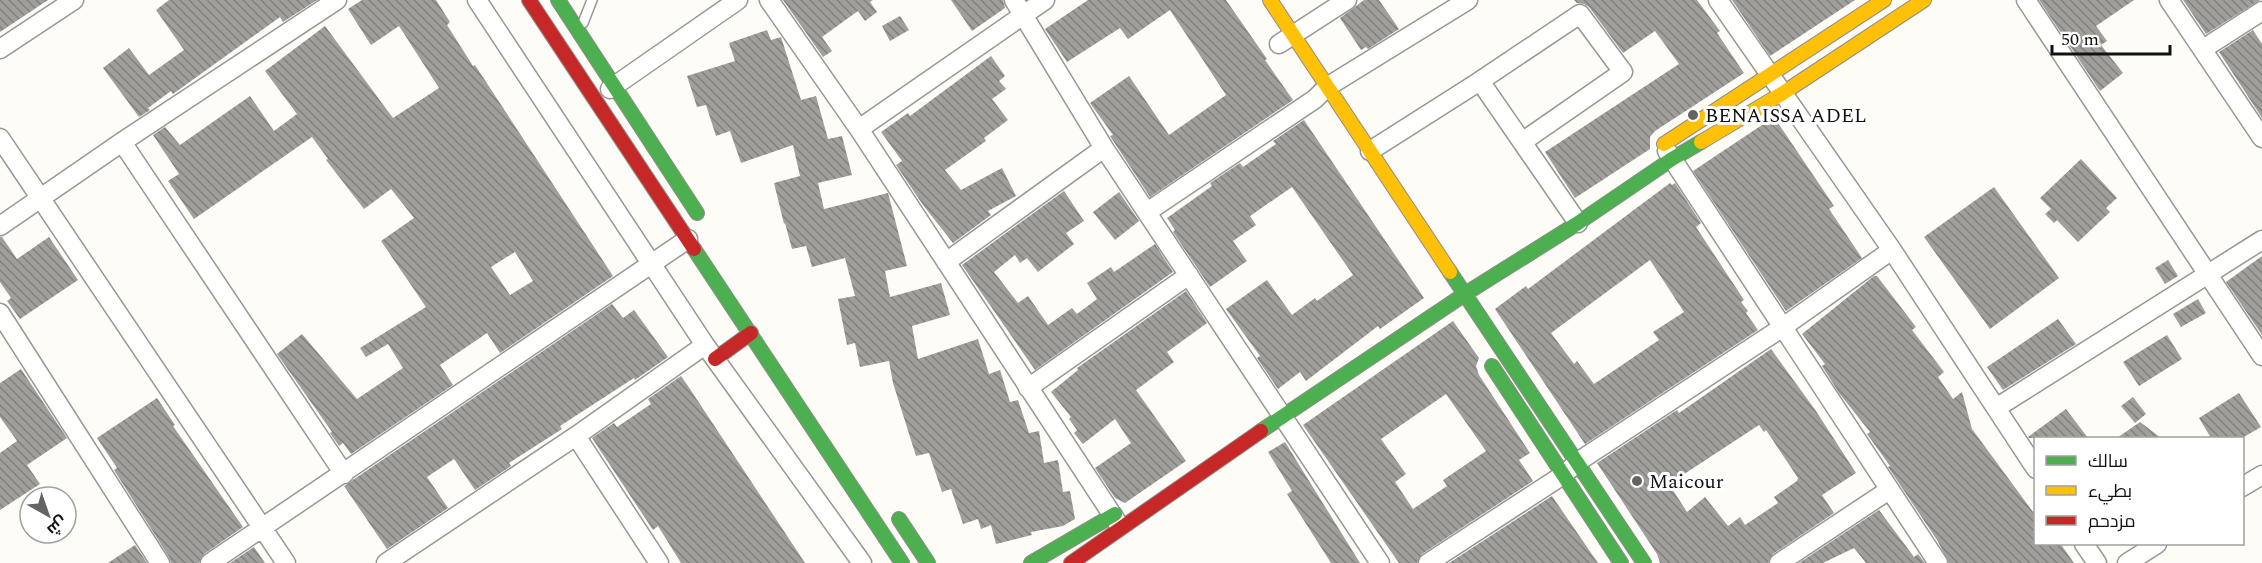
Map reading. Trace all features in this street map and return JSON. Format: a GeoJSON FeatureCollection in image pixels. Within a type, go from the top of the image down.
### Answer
{"type":"FeatureCollection","features":[{"type":"Feature","properties":{"kind":"main road"},"geometry":{"type":"LineString","coordinates":[[529,0],[902,563]]}},
{"type":"Feature","properties":{"kind":"main road"},"geometry":{"type":"LineString","coordinates":[[558,0],[706,226]]}},
{"type":"Feature","properties":{"kind":"main road"},"geometry":{"type":"LineString","coordinates":[[1270,0],[1282,42],[1318,96],[1370,151],[1461,278],[1466,294],[1644,563]]}},
{"type":"Feature","properties":{"kind":"main road"},"geometry":{"type":"LineString","coordinates":[[1662,152],[1784,93],[1924,0]]}},
{"type":"Feature","properties":{"kind":"main road"},"geometry":{"type":"LineString","coordinates":[[1180,470],[1455,309],[1466,294],[1570,212],[1662,152],[1768,74],[1877,2]]}},
{"type":"Feature","properties":{"kind":"main road"},"geometry":{"type":"LineString","coordinates":[[1455,309],[1443,290],[1461,278]]}},
{"type":"Feature","properties":{"kind":"main road"},"geometry":{"type":"LineString","coordinates":[[710,352],[751,333]]}},
{"type":"Feature","properties":{"kind":"main road"},"geometry":{"type":"LineString","coordinates":[[1031,563],[1119,518],[1279,411],[1355,351]]}},
{"type":"Feature","properties":{"kind":"main road"},"geometry":{"type":"LineString","coordinates":[[1483,351],[1621,563]]}},
{"type":"Feature","properties":{"kind":"main road"},"geometry":{"type":"LineString","coordinates":[[889,504],[928,563]]}},
{"type":"Feature","properties":{"kind":"main road"},"geometry":{"type":"LineString","coordinates":[[1071,563],[1119,518]]}},
{"type":"Feature","properties":{"kind":"street"},"geometry":{"type":"LineString","coordinates":[[0,49],[74,0]]}},
{"type":"Feature","properties":{"kind":"street"},"geometry":{"type":"LineString","coordinates":[[0,226],[122,142],[337,0]]}},
{"type":"Feature","properties":{"kind":"street"},"geometry":{"type":"LineString","coordinates":[[477,0],[710,352],[862,563]]}},
{"type":"Feature","properties":{"kind":"street"},"geometry":{"type":"LineString","coordinates":[[594,101],[738,0]]}},
{"type":"Feature","properties":{"kind":"street"},"geometry":{"type":"LineString","coordinates":[[769,0],[859,129],[1028,388],[1119,518]]}},
{"type":"Feature","properties":{"kind":"street"},"geometry":{"type":"LineString","coordinates":[[859,129],[1018,7],[1045,0]]}},
{"type":"Feature","properties":{"kind":"street"},"geometry":{"type":"LineString","coordinates":[[1282,42],[1347,0]]}},
{"type":"Feature","properties":{"kind":"street"},"geometry":{"type":"LineString","coordinates":[[1147,212],[1318,96],[1468,0]]}},
{"type":"Feature","properties":{"kind":"street"},"geometry":{"type":"LineString","coordinates":[[1718,0],[1892,250],[2034,466]]}},
{"type":"Feature","properties":{"kind":"street"},"geometry":{"type":"LineString","coordinates":[[2026,0],[2262,356]]}},
{"type":"Feature","properties":{"kind":"street"},"geometry":{"type":"LineString","coordinates":[[2169,0],[2262,138]]}},
{"type":"Feature","properties":{"kind":"street"},"geometry":{"type":"LineString","coordinates":[[1877,2],[1888,23]]}},
{"type":"Feature","properties":{"kind":"street"},"geometry":{"type":"LineString","coordinates":[[1018,7],[1104,148],[1380,563]]}},
{"type":"Feature","properties":{"kind":"street"},"geometry":{"type":"LineString","coordinates":[[1370,151],[1480,81],[1576,7],[1623,72],[1522,142]]}},
{"type":"Feature","properties":{"kind":"street"},"geometry":{"type":"LineString","coordinates":[[2203,50],[2262,11]]}},
{"type":"Feature","properties":{"kind":"street"},"geometry":{"type":"LineString","coordinates":[[1480,81],[1570,212]]}},
{"type":"Feature","properties":{"kind":"street"},"geometry":{"type":"LineString","coordinates":[[0,138],[286,563]]}},
{"type":"Feature","properties":{"kind":"street"},"geometry":{"type":"LineString","coordinates":[[122,142],[344,474]]}},
{"type":"Feature","properties":{"kind":"street"},"geometry":{"type":"LineString","coordinates":[[946,262],[1104,148]]}},
{"type":"Feature","properties":{"kind":"street"},"geometry":{"type":"LineString","coordinates":[[1662,152],[1783,327],[1938,563]]}},
{"type":"Feature","properties":{"kind":"street"},"geometry":{"type":"LineString","coordinates":[[210,563],[688,239]]}},
{"type":"Feature","properties":{"kind":"street"},"geometry":{"type":"LineString","coordinates":[[1996,408],[2262,240]]}},
{"type":"Feature","properties":{"kind":"street"},"geometry":{"type":"LineString","coordinates":[[1428,563],[1563,475],[1578,461],[1783,327],[1892,250]]}},
{"type":"Feature","properties":{"kind":"street"},"geometry":{"type":"LineString","coordinates":[[1028,388],[1189,275]]}},
{"type":"Feature","properties":{"kind":"street"},"geometry":{"type":"LineString","coordinates":[[0,314],[160,563]]}},
{"type":"Feature","properties":{"kind":"street"},"geometry":{"type":"LineString","coordinates":[[386,563],[576,436],[710,352]]}},
{"type":"Feature","properties":{"kind":"street"},"geometry":{"type":"LineString","coordinates":[[576,436],[659,563]]}},
{"type":"Feature","properties":{"kind":"street"},"geometry":{"type":"LineString","coordinates":[[2244,486],[2262,475]]}},
{"type":"Feature","properties":{"kind":"street"},"geometry":{"type":"LineString","coordinates":[[1779,563],[1889,490]]}},
{"type":"Feature","properties":{"kind":"street"},"geometry":{"type":"LineString","coordinates":[[2085,545],[2097,563]]}},
{"type":"Feature","properties":{"kind":"street"},"geometry":{"type":"LineString","coordinates":[[2127,563],[2154,545]]}},
{"type":"Feature","properties":{"kind":"lane"},"geometry":{"type":"LineString","coordinates":[[580,31],[592,0]]}},
{"type":"Feature","properties":{"kind":"building"},"geometry":{"type":"Polygon","coordinates":[[[0,0],[48,0],[0,32],[0,0]]]}},
{"type":"Feature","properties":{"kind":"building"},"geometry":{"type":"Polygon","coordinates":[[[169,0],[317,0],[283,22],[280,17],[173,94],[171,91],[139,117],[103,68],[129,48],[149,75],[184,50],[156,10],[169,0]]]}},
{"type":"Feature","properties":{"kind":"building"},"geometry":{"type":"Polygon","coordinates":[[[362,0],[436,0],[450,22],[447,25],[473,66],[475,65],[613,276],[500,353],[487,333],[440,365],[453,385],[351,454],[343,443],[339,446],[330,433],[332,432],[277,354],[302,334],[357,399],[403,368],[388,344],[366,357],[360,348],[426,307],[381,241],[414,218],[391,189],[364,209],[326,160],[328,159],[312,137],[194,219],[168,181],[179,174],[153,135],[165,127],[180,145],[250,96],[274,131],[297,114],[265,71],[325,26],[393,118],[439,88],[399,26],[371,45],[348,9],[362,0]],[[515,252],[491,267],[510,295],[533,281],[515,252]]]}},
{"type":"Feature","properties":{"kind":"building"},"geometry":{"type":"Polygon","coordinates":[[[783,0],[873,0],[870,2],[877,12],[865,21],[858,11],[822,37],[832,51],[823,57],[783,0]]]}},
{"type":"Feature","properties":{"kind":"building"},"geometry":{"type":"Polygon","coordinates":[[[951,0],[1003,0],[1005,8],[972,31],[951,0]]]}},
{"type":"Feature","properties":{"kind":"building"},"geometry":{"type":"Polygon","coordinates":[[[1088,0],[1226,0],[1293,100],[1150,197],[1110,136],[1113,135],[1090,103],[1129,76],[1169,135],[1226,95],[1170,10],[1128,39],[1120,28],[1067,62],[1045,29],[1088,0]]]}},
{"type":"Feature","properties":{"kind":"building"},"geometry":{"type":"Polygon","coordinates":[[[1364,0],[1379,0],[1399,29],[1368,49],[1366,47],[1361,50],[1340,18],[1364,0]]]}},
{"type":"Feature","properties":{"kind":"building"},"geometry":{"type":"Polygon","coordinates":[[[1574,0],[1697,0],[1720,31],[1717,33],[1744,73],[1655,131],[1650,137],[1650,149],[1575,198],[1545,152],[1679,64],[1655,31],[1623,53],[1589,7],[1574,0]]]}},
{"type":"Feature","properties":{"kind":"building"},"geometry":{"type":"Polygon","coordinates":[[[1732,0],[1855,0],[1770,56],[1732,0]]]}},
{"type":"Feature","properties":{"kind":"building"},"geometry":{"type":"Polygon","coordinates":[[[2039,0],[2134,0],[2096,26],[2107,41],[2101,45],[2123,73],[2100,91],[2039,0]]]}},
{"type":"Feature","properties":{"kind":"building"},"geometry":{"type":"Polygon","coordinates":[[[2183,0],[2260,0],[2206,34],[2183,0]]]}},
{"type":"Feature","properties":{"kind":"building"},"geometry":{"type":"Polygon","coordinates":[[[900,16],[909,30],[890,41],[882,26],[900,16]]]}},
{"type":"Feature","properties":{"kind":"building"},"geometry":{"type":"Polygon","coordinates":[[[767,30],[771,40],[781,37],[801,100],[816,96],[828,139],[842,136],[852,175],[818,183],[824,209],[888,193],[907,266],[885,271],[890,297],[941,283],[950,315],[912,326],[918,359],[978,339],[989,374],[1000,370],[1010,402],[1018,400],[1029,433],[1039,431],[1044,463],[1058,460],[1063,492],[1070,491],[1075,519],[1063,526],[1031,532],[1032,535],[996,544],[991,525],[981,529],[978,519],[963,524],[951,489],[942,492],[929,453],[916,456],[893,383],[889,361],[860,367],[855,343],[847,345],[838,299],[855,296],[845,258],[812,267],[806,246],[792,249],[774,183],[800,176],[793,145],[741,163],[730,131],[716,136],[706,105],[697,107],[687,76],[735,61],[729,43],[767,30]]]}},
{"type":"Feature","properties":{"kind":"building"},"geometry":{"type":"Polygon","coordinates":[[[2253,30],[2262,44],[2262,118],[2219,52],[2253,30]]]}},
{"type":"Feature","properties":{"kind":"building"},"geometry":{"type":"Polygon","coordinates":[[[991,56],[1005,76],[999,81],[1006,89],[992,99],[1008,120],[984,138],[986,141],[945,170],[961,190],[1002,168],[1016,196],[988,211],[991,215],[953,243],[923,205],[896,165],[902,161],[881,132],[908,113],[910,116],[991,56]]]}},
{"type":"Feature","properties":{"kind":"building"},"geometry":{"type":"Polygon","coordinates":[[[1774,117],[1834,206],[1829,209],[1862,258],[1786,311],[1693,171],[1774,117]]]}},
{"type":"Feature","properties":{"kind":"building"},"geometry":{"type":"Polygon","coordinates":[[[1304,120],[1424,298],[1380,329],[1378,326],[1306,381],[1300,372],[1278,389],[1257,358],[1260,356],[1226,309],[1267,280],[1292,315],[1315,298],[1317,301],[1353,275],[1292,187],[1250,216],[1256,225],[1233,241],[1247,261],[1210,287],[1173,232],[1175,230],[1167,218],[1212,186],[1210,183],[1240,163],[1243,167],[1276,144],[1273,141],[1304,120]]]}},
{"type":"Feature","properties":{"kind":"building"},"geometry":{"type":"Polygon","coordinates":[[[2081,159],[2117,198],[2106,208],[2110,212],[2078,242],[2057,220],[2054,223],[2045,214],[2051,209],[2040,198],[2081,159]]]}},
{"type":"Feature","properties":{"kind":"building"},"geometry":{"type":"Polygon","coordinates":[[[1670,183],[1672,185],[1675,183],[1701,223],[1696,227],[1744,300],[1741,302],[1748,311],[1746,313],[1758,330],[1585,444],[1495,309],[1526,286],[1528,289],[1670,183]],[[1650,260],[1551,333],[1574,364],[1577,361],[1594,384],[1659,340],[1653,332],[1684,312],[1650,260]]]}},
{"type":"Feature","properties":{"kind":"building"},"geometry":{"type":"Polygon","coordinates":[[[1994,187],[2059,278],[1990,329],[1924,237],[1994,187]]]}},
{"type":"Feature","properties":{"kind":"building"},"geometry":{"type":"Polygon","coordinates":[[[1064,191],[1084,221],[1066,233],[1074,244],[1038,272],[1027,258],[1020,263],[1015,255],[994,272],[1018,303],[1028,296],[1048,325],[1072,308],[1077,314],[1097,299],[1087,283],[1111,267],[1114,272],[1155,244],[1173,272],[1035,370],[962,265],[1064,191]]]}},
{"type":"Feature","properties":{"kind":"building"},"geometry":{"type":"Polygon","coordinates":[[[1119,192],[1139,221],[1115,240],[1093,212],[1119,192]]]}},
{"type":"Feature","properties":{"kind":"building"},"geometry":{"type":"Polygon","coordinates":[[[0,237],[17,259],[49,237],[78,280],[20,319],[7,301],[11,298],[0,282],[0,237]]]}},
{"type":"Feature","properties":{"kind":"building"},"geometry":{"type":"Polygon","coordinates":[[[2262,256],[2262,335],[2226,282],[2262,256]]]}},
{"type":"Feature","properties":{"kind":"building"},"geometry":{"type":"Polygon","coordinates":[[[2168,260],[2178,276],[2165,284],[2155,268],[2168,260]]]}},
{"type":"Feature","properties":{"kind":"building"},"geometry":{"type":"Polygon","coordinates":[[[1874,276],[1877,276],[1916,327],[1912,330],[1944,372],[1938,377],[1953,399],[1962,392],[1972,429],[2034,513],[2034,545],[2061,545],[2074,563],[1949,563],[1937,540],[1888,467],[1890,466],[1867,434],[1870,432],[1839,393],[1822,366],[1825,364],[1802,334],[1874,276]]]}},
{"type":"Feature","properties":{"kind":"building"},"geometry":{"type":"Polygon","coordinates":[[[1186,291],[1207,323],[1167,352],[1174,362],[1136,390],[1186,461],[1125,503],[1115,498],[1095,468],[1131,443],[1115,419],[1083,444],[1074,433],[1077,430],[1069,419],[1071,417],[1051,392],[1078,370],[1077,368],[1186,291]]]}},
{"type":"Feature","properties":{"kind":"building"},"geometry":{"type":"Polygon","coordinates":[[[2198,299],[2206,313],[2181,327],[2173,314],[2198,299]]]}},
{"type":"Feature","properties":{"kind":"building"},"geometry":{"type":"Polygon","coordinates":[[[612,304],[623,318],[634,310],[668,357],[560,426],[562,429],[509,463],[511,466],[475,490],[454,459],[427,477],[448,508],[387,549],[344,486],[612,304]]]}},
{"type":"Feature","properties":{"kind":"building"},"geometry":{"type":"Polygon","coordinates":[[[2058,319],[2076,344],[2003,390],[1987,367],[2058,319]]]}},
{"type":"Feature","properties":{"kind":"building"},"geometry":{"type":"Polygon","coordinates":[[[1453,321],[1479,358],[1476,366],[1479,375],[1530,453],[1519,460],[1533,481],[1422,554],[1417,563],[1399,563],[1303,425],[1453,321]],[[1446,394],[1381,439],[1406,474],[1395,482],[1413,509],[1447,486],[1443,480],[1486,451],[1446,394]]]}},
{"type":"Feature","properties":{"kind":"building"},"geometry":{"type":"Polygon","coordinates":[[[2167,335],[2182,359],[2139,386],[2123,362],[2167,335]]]}},
{"type":"Feature","properties":{"kind":"building"},"geometry":{"type":"Polygon","coordinates":[[[1771,349],[1816,411],[1856,473],[1822,495],[1834,513],[1773,554],[1768,563],[1660,563],[1657,554],[1597,463],[1677,410],[1679,413],[1771,349]],[[1759,425],[1669,484],[1687,512],[1705,497],[1728,526],[1740,517],[1745,525],[1778,503],[1774,497],[1798,478],[1766,430],[1764,432],[1759,425]]]}},
{"type":"Feature","properties":{"kind":"building"},"geometry":{"type":"Polygon","coordinates":[[[21,369],[67,438],[27,465],[40,484],[18,485],[18,498],[0,510],[0,453],[17,441],[0,417],[0,383],[21,369]]]}},
{"type":"Feature","properties":{"kind":"building"},"geometry":{"type":"Polygon","coordinates":[[[681,376],[805,563],[681,563],[658,526],[653,530],[592,438],[614,423],[617,427],[651,404],[648,399],[681,376]]]}},
{"type":"Feature","properties":{"kind":"building"},"geometry":{"type":"Polygon","coordinates":[[[2239,393],[2261,427],[2244,437],[2210,437],[2199,418],[2239,393]]]}},
{"type":"Feature","properties":{"kind":"building"},"geometry":{"type":"Polygon","coordinates":[[[2133,397],[2146,414],[2135,423],[2121,406],[2133,397]]]}},
{"type":"Feature","properties":{"kind":"building"},"geometry":{"type":"Polygon","coordinates":[[[157,398],[175,425],[173,426],[243,527],[204,554],[199,563],[171,563],[114,470],[117,468],[97,438],[157,398]]]}},
{"type":"Feature","properties":{"kind":"building"},"geometry":{"type":"Polygon","coordinates":[[[2066,409],[2087,437],[2029,438],[2066,409]]]}},
{"type":"Feature","properties":{"kind":"building"},"geometry":{"type":"Polygon","coordinates":[[[2140,422],[2160,437],[2118,437],[2140,422]]]}},
{"type":"Feature","properties":{"kind":"building"},"geometry":{"type":"Polygon","coordinates":[[[1285,442],[1360,563],[1331,563],[1287,494],[1292,491],[1268,452],[1285,442]]]}},
{"type":"Feature","properties":{"kind":"building"},"geometry":{"type":"Polygon","coordinates":[[[1552,496],[1598,563],[1449,563],[1552,496]]]}},
{"type":"Feature","properties":{"kind":"building"},"geometry":{"type":"Polygon","coordinates":[[[1879,510],[1914,557],[1918,554],[1925,563],[1866,563],[1854,548],[1823,563],[1799,563],[1879,510]]]}},
{"type":"Feature","properties":{"kind":"building"},"geometry":{"type":"Polygon","coordinates":[[[135,545],[147,563],[108,563],[135,545]]]}},
{"type":"Feature","properties":{"kind":"building"},"geometry":{"type":"Polygon","coordinates":[[[254,547],[265,563],[230,563],[254,547]]]}},
{"type":"Feature","properties":{"kind":"traffic: fast"},"geometry":{"type":"LineString","coordinates":[[558,0],[697,213]]}},
{"type":"Feature","properties":{"kind":"traffic: fast"},"geometry":{"type":"LineString","coordinates":[[1261,431],[1465,294],[1701,142]]}},
{"type":"Feature","properties":{"kind":"traffic: fast"},"geometry":{"type":"LineString","coordinates":[[694,249],[902,563]]}},
{"type":"Feature","properties":{"kind":"traffic: fast"},"geometry":{"type":"LineString","coordinates":[[1450,272],[1644,563]]}},
{"type":"Feature","properties":{"kind":"traffic: fast"},"geometry":{"type":"LineString","coordinates":[[1492,366],[1621,563]]}},
{"type":"Feature","properties":{"kind":"traffic: fast"},"geometry":{"type":"LineString","coordinates":[[1031,563],[1115,514]]}},
{"type":"Feature","properties":{"kind":"traffic: fast"},"geometry":{"type":"LineString","coordinates":[[899,519],[928,563]]}},
{"type":"Feature","properties":{"kind":"traffic: slow"},"geometry":{"type":"LineString","coordinates":[[1270,0],[1450,272]]}},
{"type":"Feature","properties":{"kind":"traffic: slow"},"geometry":{"type":"LineString","coordinates":[[1664,144],[1884,0]]}},
{"type":"Feature","properties":{"kind":"traffic: slow"},"geometry":{"type":"LineString","coordinates":[[1701,142],[1783,93],[1924,0]]}},
{"type":"Feature","properties":{"kind":"traffic: jam"},"geometry":{"type":"LineString","coordinates":[[529,0],[694,249]]}},
{"type":"Feature","properties":{"kind":"traffic: jam"},"geometry":{"type":"LineString","coordinates":[[715,359],[751,333]]}},
{"type":"Feature","properties":{"kind":"traffic: jam"},"geometry":{"type":"LineString","coordinates":[[1071,563],[1261,431]]}},
{"type":"Feature","properties":{"kind":"place","name":"BENAISSA ADEL"},"geometry":{"type":"Point","coordinates":[1693,115]}},
{"type":"Feature","properties":{"kind":"place","name":"Maicour"},"geometry":{"type":"Point","coordinates":[1637,481]}}]}
